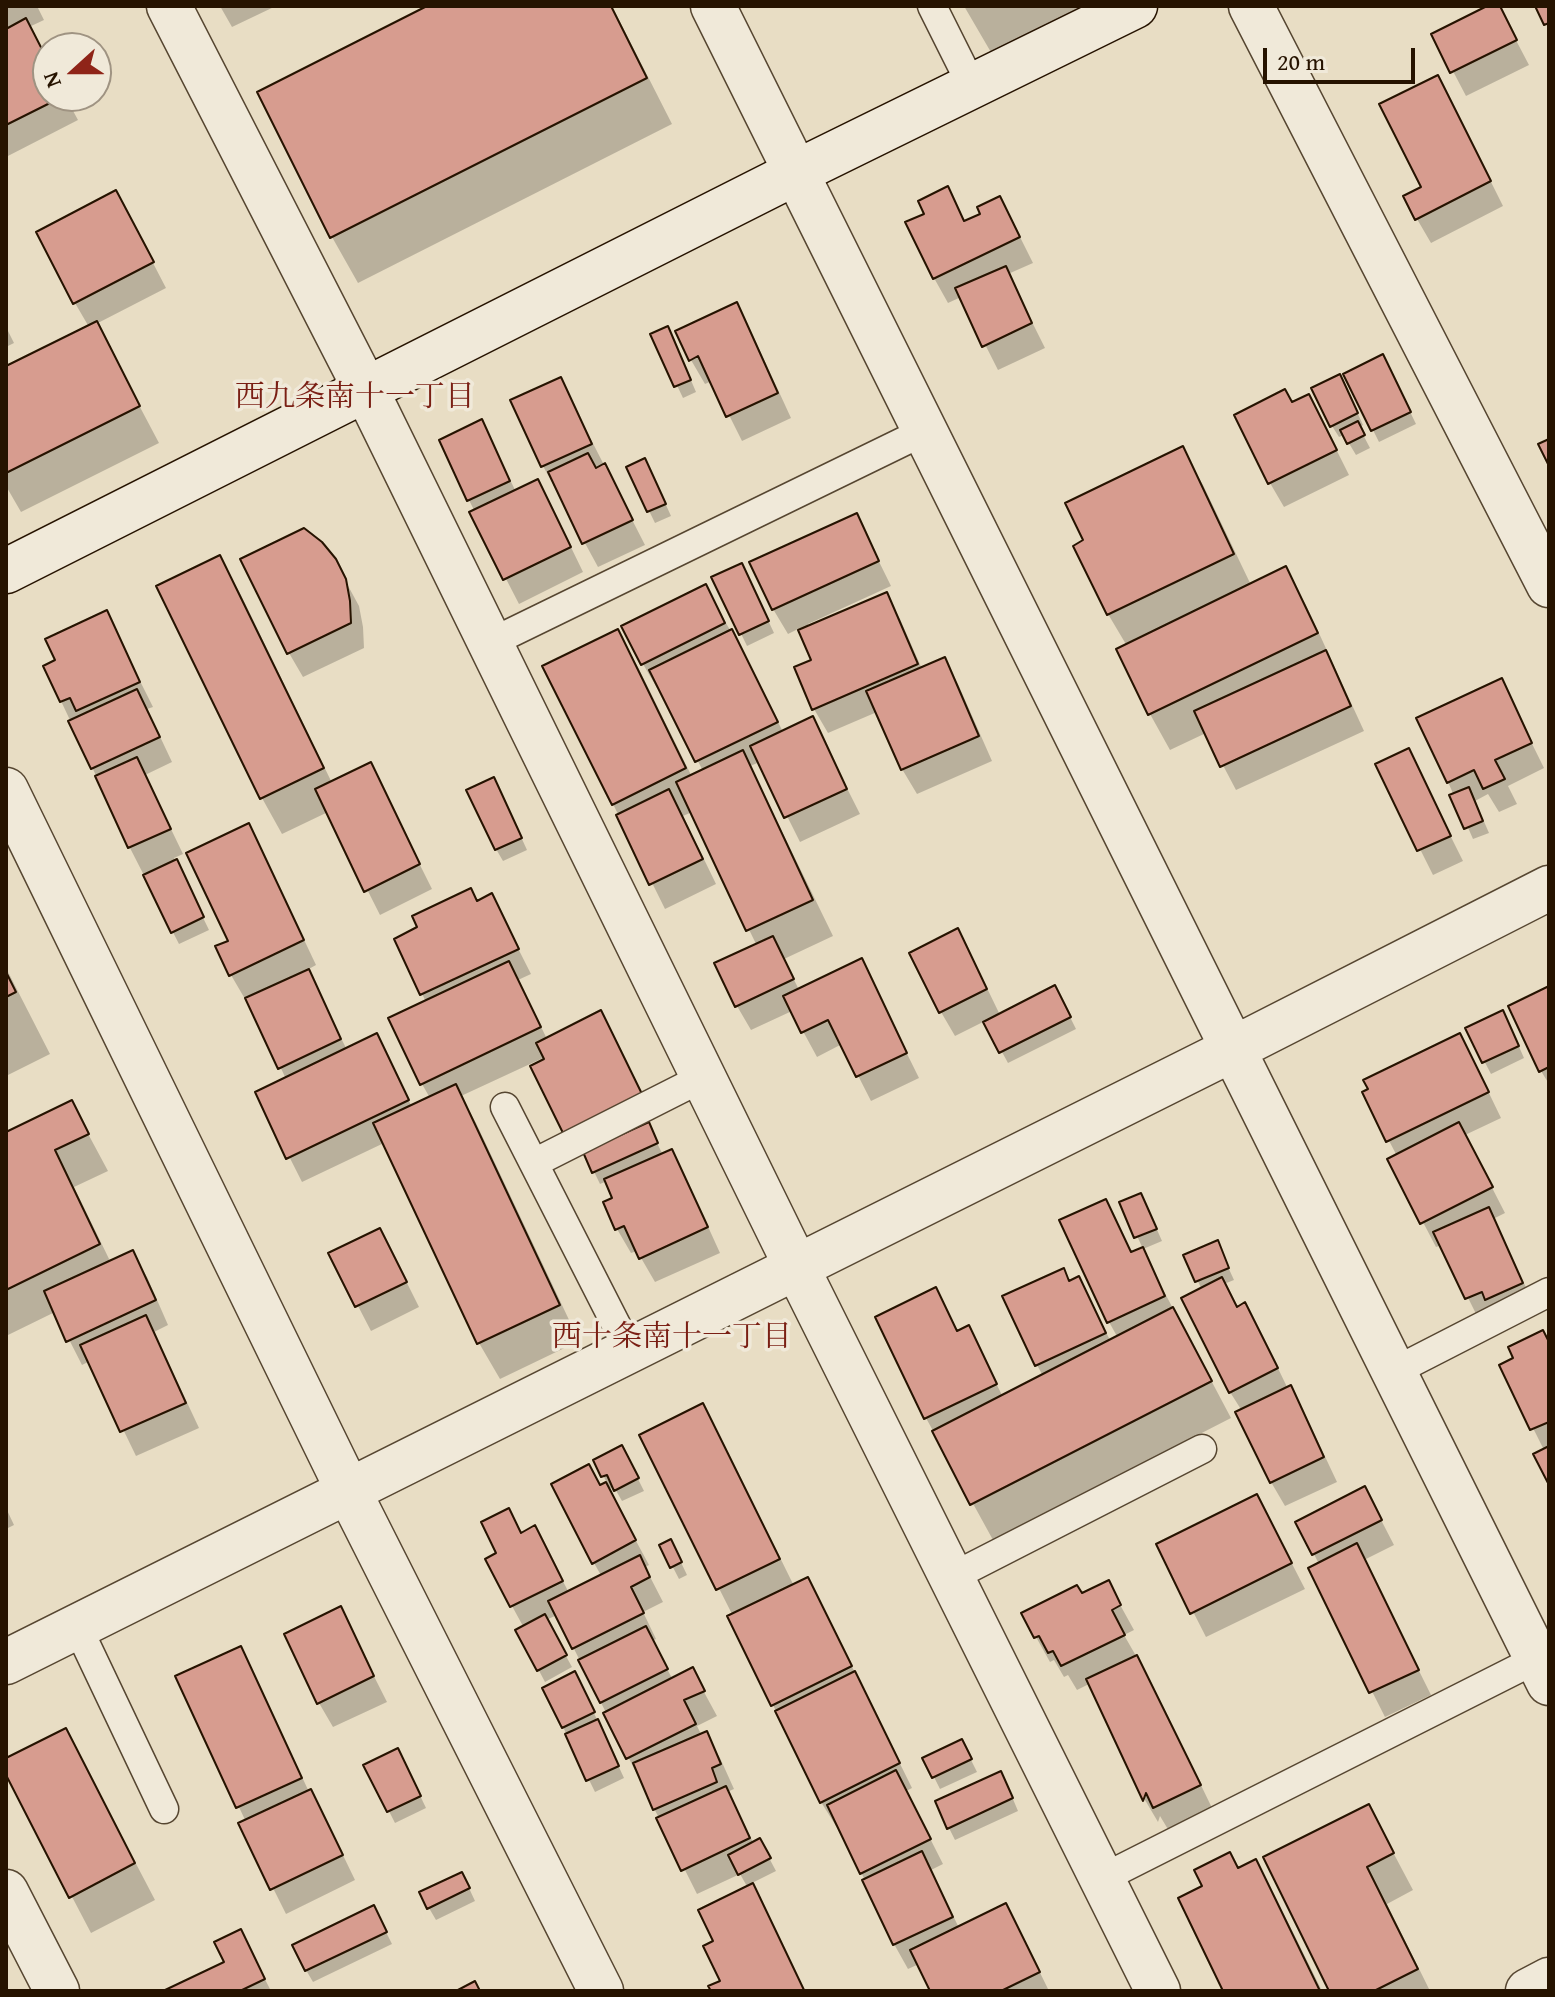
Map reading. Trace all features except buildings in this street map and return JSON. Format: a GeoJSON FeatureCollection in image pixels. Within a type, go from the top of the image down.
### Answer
{"type":"FeatureCollection","features":[{"type":"Feature","properties":{"kind":"street"},"geometry":{"type":"LineString","coordinates":[[169,6],[366,390],[796,1266],[1158,1991]]}},
{"type":"Feature","properties":{"kind":"street"},"geometry":{"type":"LineString","coordinates":[[713,6],[1231,1050],[1393,1372],[1541,1654]]}},
{"type":"Feature","properties":{"kind":"street"},"geometry":{"type":"LineString","coordinates":[[6,571],[797,172],[1135,6]]}},
{"type":"Feature","properties":{"kind":"street"},"geometry":{"type":"LineString","coordinates":[[1251,6],[1549,585]]}},
{"type":"Feature","properties":{"kind":"street"},"geometry":{"type":"LineString","coordinates":[[6,790],[349,1492],[601,1991]]}},
{"type":"Feature","properties":{"kind":"street"},"geometry":{"type":"LineString","coordinates":[[6,1662],[1549,888]]}},
{"type":"Feature","properties":{"kind":"street"},"geometry":{"type":"LineString","coordinates":[[6,1892],[57,1991]]}},
{"type":"Feature","properties":{"kind":"street"},"geometry":{"type":"LineString","coordinates":[[1528,1991],[1549,1980]]}},
{"type":"Feature","properties":{"kind":"lane"},"geometry":{"type":"LineString","coordinates":[[932,6],[972,86]]}},
{"type":"Feature","properties":{"kind":"lane"},"geometry":{"type":"LineString","coordinates":[[490,643],[925,431]]}},
{"type":"Feature","properties":{"kind":"lane"},"geometry":{"type":"LineString","coordinates":[[534,1163],[704,1077]]}},
{"type":"Feature","properties":{"kind":"lane"},"geometry":{"type":"LineString","coordinates":[[505,1107],[629,1350]]}},
{"type":"Feature","properties":{"kind":"lane"},"geometry":{"type":"LineString","coordinates":[[1393,1372],[1549,1292]]}},
{"type":"Feature","properties":{"kind":"lane"},"geometry":{"type":"LineString","coordinates":[[952,1577],[1202,1449]]}},
{"type":"Feature","properties":{"kind":"lane"},"geometry":{"type":"LineString","coordinates":[[77,1626],[164,1809]]}},
{"type":"Feature","properties":{"kind":"lane"},"geometry":{"type":"LineString","coordinates":[[1101,1879],[1541,1654]]}},
{"type":"Feature","properties":{"kind":"district","name":"西九条南十一丁目"},"geometry":{"type":"Point","coordinates":[355,398]}},
{"type":"Feature","properties":{"kind":"district","name":"西十条南十一丁目"},"geometry":{"type":"Point","coordinates":[672,1338]}}]}
